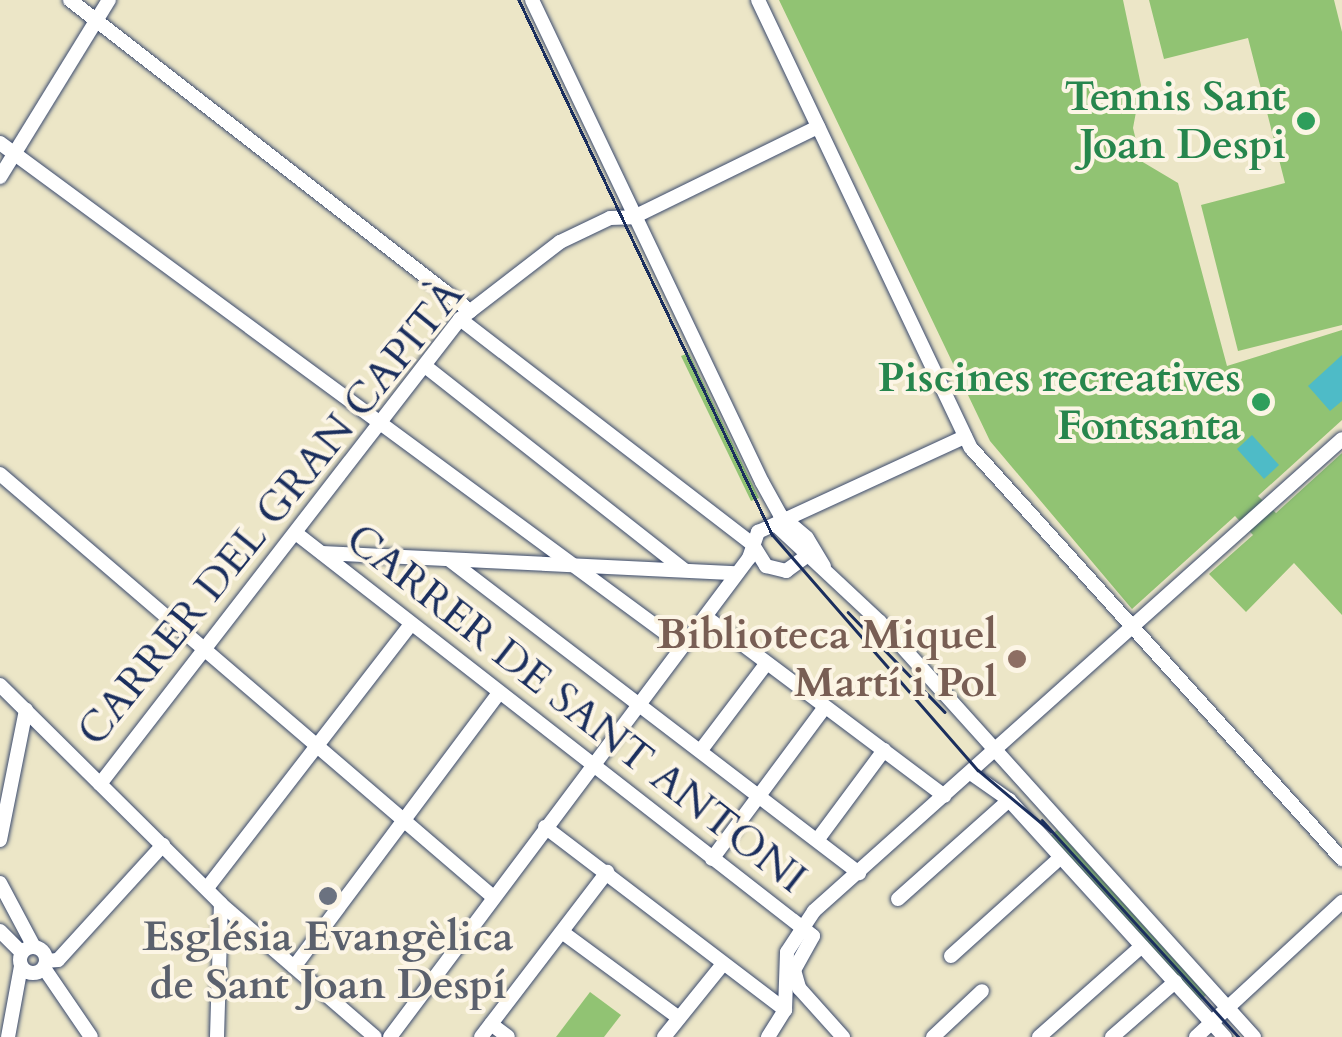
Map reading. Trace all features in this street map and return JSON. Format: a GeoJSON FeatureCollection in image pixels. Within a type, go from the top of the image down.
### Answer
{"type":"FeatureCollection","features":[{"type":"Feature","properties":{"kind":"street"},"geometry":{"type":"LineString","coordinates":[[70,0],[754,545],[776,569],[786,571],[804,557],[807,538]]}},
{"type":"Feature","properties":{"kind":"street"},"geometry":{"type":"LineString","coordinates":[[0,177],[109,0]]}},
{"type":"Feature","properties":{"kind":"street"},"geometry":{"type":"LineString","coordinates":[[532,0],[783,520],[804,557],[824,566]]}},
{"type":"Feature","properties":{"kind":"street"},"geometry":{"type":"LineString","coordinates":[[758,0],[965,436],[1131,630],[1342,858]]}},
{"type":"Feature","properties":{"kind":"street","name":"CARRER DEL GRAN CAPITÀ"},"geometry":{"type":"LineString","coordinates":[[100,784],[465,315],[560,242],[610,218],[634,217],[818,127]]}},
{"type":"Feature","properties":{"kind":"street"},"geometry":{"type":"LineString","coordinates":[[0,143],[382,420],[683,646]]}},
{"type":"Feature","properties":{"kind":"street"},"geometry":{"type":"LineString","coordinates":[[425,366],[684,570]]}},
{"type":"Feature","properties":{"kind":"street"},"geometry":{"type":"LineString","coordinates":[[390,1037],[587,767],[706,617],[754,545],[758,532],[965,436]]}},
{"type":"Feature","properties":{"kind":"street"},"geometry":{"type":"LineString","coordinates":[[843,1037],[800,988],[794,970],[821,905],[996,754],[1342,439]]}},
{"type":"Feature","properties":{"kind":"street"},"geometry":{"type":"LineString","coordinates":[[0,474],[492,896]]}},
{"type":"Feature","properties":{"kind":"street"},"geometry":{"type":"LineString","coordinates":[[783,520],[807,538],[824,566],[1254,1037]]}},
{"type":"Feature","properties":{"kind":"street","name":"CARRER DE SANT ANTONI"},"geometry":{"type":"LineString","coordinates":[[296,534],[587,767],[808,932]]}},
{"type":"Feature","properties":{"kind":"street"},"geometry":{"type":"LineString","coordinates":[[320,553],[736,572]]}},
{"type":"Feature","properties":{"kind":"street"},"geometry":{"type":"LineString","coordinates":[[450,561],[818,838],[858,873]]}},
{"type":"Feature","properties":{"kind":"street"},"geometry":{"type":"LineString","coordinates":[[706,617],[944,796]]}},
{"type":"Feature","properties":{"kind":"street"},"geometry":{"type":"LineString","coordinates":[[207,888],[411,624]]}},
{"type":"Feature","properties":{"kind":"street"},"geometry":{"type":"LineString","coordinates":[[701,750],[766,664]]}},
{"type":"Feature","properties":{"kind":"street"},"geometry":{"type":"LineString","coordinates":[[0,685],[220,904],[375,1037]]}},
{"type":"Feature","properties":{"kind":"street"},"geometry":{"type":"LineString","coordinates":[[294,967],[497,696]]}},
{"type":"Feature","properties":{"kind":"street"},"geometry":{"type":"LineString","coordinates":[[712,858],[824,708]]}},
{"type":"Feature","properties":{"kind":"street"},"geometry":{"type":"LineString","coordinates":[[0,840],[26,710]]}},
{"type":"Feature","properties":{"kind":"street"},"geometry":{"type":"LineString","coordinates":[[818,838],[884,750]]}},
{"type":"Feature","properties":{"kind":"street"},"geometry":{"type":"LineString","coordinates":[[996,754],[1010,800]]}},
{"type":"Feature","properties":{"kind":"street"},"geometry":{"type":"LineString","coordinates":[[972,774],[1010,800],[1225,1037]]}},
{"type":"Feature","properties":{"kind":"street"},"geometry":{"type":"LineString","coordinates":[[898,899],[1010,800]]}},
{"type":"Feature","properties":{"kind":"street"},"geometry":{"type":"LineString","coordinates":[[545,827],[785,1010]]}},
{"type":"Feature","properties":{"kind":"street"},"geometry":{"type":"LineString","coordinates":[[0,882],[32,973],[58,960],[162,846]]}},
{"type":"Feature","properties":{"kind":"street"},"geometry":{"type":"LineString","coordinates":[[951,956],[1060,858]]}},
{"type":"Feature","properties":{"kind":"street"},"geometry":{"type":"LineString","coordinates":[[481,1037],[606,872]]}},
{"type":"Feature","properties":{"kind":"street"},"geometry":{"type":"LineString","coordinates":[[1196,1037],[1342,902]]}},
{"type":"Feature","properties":{"kind":"street"},"geometry":{"type":"LineString","coordinates":[[217,1037],[220,904]]}},
{"type":"Feature","properties":{"kind":"street"},"geometry":{"type":"LineString","coordinates":[[0,931],[26,955],[45,965],[90,1037]]}},
{"type":"Feature","properties":{"kind":"street"},"geometry":{"type":"LineString","coordinates":[[562,932],[679,1018]]}},
{"type":"Feature","properties":{"kind":"street"},"geometry":{"type":"LineString","coordinates":[[768,1037],[785,1010],[781,976],[808,932]]}},
{"type":"Feature","properties":{"kind":"street"},"geometry":{"type":"LineString","coordinates":[[1040,1037],[1142,946]]}},
{"type":"Feature","properties":{"kind":"street"},"geometry":{"type":"LineString","coordinates":[[8,1037],[26,955]]}},
{"type":"Feature","properties":{"kind":"street"},"geometry":{"type":"LineString","coordinates":[[664,1037],[722,964]]}},
{"type":"Feature","properties":{"kind":"street"},"geometry":{"type":"LineString","coordinates":[[1112,1037],[1175,982]]}},
{"type":"Feature","properties":{"kind":"street"},"geometry":{"type":"LineString","coordinates":[[933,1037],[982,991]]}},
{"type":"Feature","properties":{"kind":"street"},"geometry":{"type":"LineString","coordinates":[[491,1024],[508,1037]]}},
{"type":"Feature","properties":{"kind":"green space"},"geometry":{"type":"Polygon","coordinates":[[[779,0],[1123,0],[1141,85],[1133,128],[1141,161],[1178,183],[1227,366],[1342,330],[1342,420],[1258,496],[1276,513],[1342,453],[1342,615],[1294,563],[1246,612],[1209,574],[1253,535],[1235,516],[1132,609],[990,441],[779,0]]]}},
{"type":"Feature","properties":{"kind":"green space","name":"Tennis Sant Joan Despi"},"geometry":{"type":"Polygon","coordinates":[[[1149,0],[1334,0],[1342,32],[1342,325],[1238,351],[1201,205],[1285,183],[1248,38],[1164,59],[1149,0]]]}},
{"type":"Feature","properties":{"kind":"green space"},"geometry":{"type":"Polygon","coordinates":[[[689,353],[759,498],[751,501],[681,356],[689,353]]]}},
{"type":"Feature","properties":{"kind":"green space"},"geometry":{"type":"Polygon","coordinates":[[[1057,830],[1206,995],[1199,1002],[1050,836],[1057,830]]]}},
{"type":"Feature","properties":{"kind":"green space"},"geometry":{"type":"Polygon","coordinates":[[[590,992],[621,1015],[604,1037],[556,1037],[590,992]]]}},
{"type":"Feature","properties":{"kind":"water"},"geometry":{"type":"Polygon","coordinates":[[[1342,355],[1342,401],[1330,411],[1308,386],[1342,355]]]}},
{"type":"Feature","properties":{"kind":"water"},"geometry":{"type":"Polygon","coordinates":[[[1252,435],[1279,465],[1264,479],[1237,449],[1252,435]]]}},
{"type":"Feature","properties":{"kind":"tram line"},"geometry":{"type":"LineString","coordinates":[[519,0],[772,534],[978,770],[1051,831]]}},
{"type":"Feature","properties":{"kind":"tram line"},"geometry":{"type":"LineString","coordinates":[[848,612],[945,712]]}},
{"type":"Feature","properties":{"kind":"tram line"},"geometry":{"type":"LineString","coordinates":[[1042,820],[1239,1037]]}},
{"type":"Feature","properties":{"kind":"place","name":"Tennis Sant Joan Despi"},"geometry":{"type":"Point","coordinates":[1306,121]}},
{"type":"Feature","properties":{"kind":"place","name":"Piscines recreatives Fontsanta"},"geometry":{"type":"Point","coordinates":[1261,402]}},
{"type":"Feature","properties":{"kind":"place","name":"Biblioteca Miquel Martí i Pol"},"geometry":{"type":"Point","coordinates":[1017,659]}},
{"type":"Feature","properties":{"kind":"place","name":"Església Evangèlica de Sant Joan Despí"},"geometry":{"type":"Point","coordinates":[328,896]}}]}
